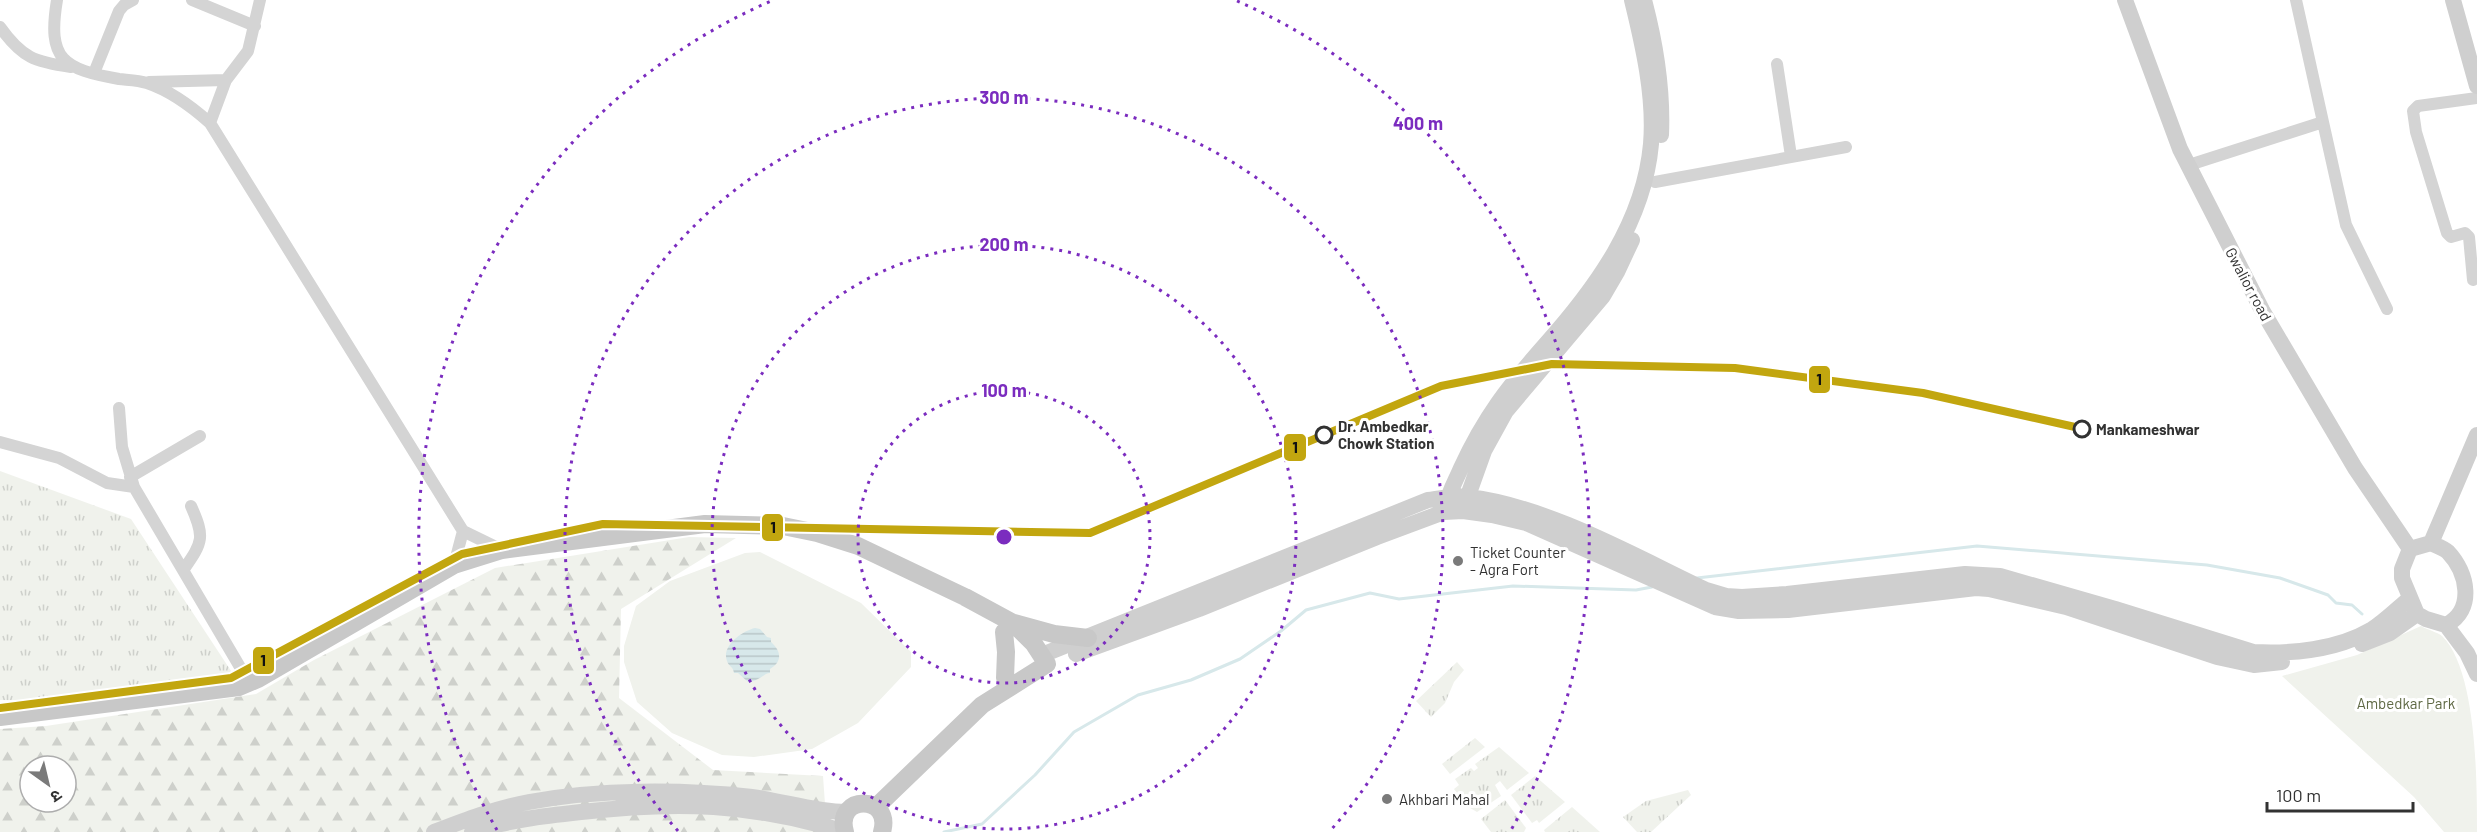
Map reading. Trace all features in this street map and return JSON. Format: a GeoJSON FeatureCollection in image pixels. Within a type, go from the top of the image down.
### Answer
{"type":"FeatureCollection","features":[{"type":"Feature","properties":{"kind":"main road"},"geometry":{"type":"LineString","coordinates":[[876,807],[982,705],[1039,662],[1179,617],[1377,537],[1446,504],[1472,445],[1494,406],[1599,280],[1640,199],[1648,168],[1651,121],[1640,35],[1632,0]]}},
{"type":"Feature","properties":{"kind":"main road"},"geometry":{"type":"LineString","coordinates":[[1466,504],[1479,464],[1506,411],[1603,296],[1617,272],[1655,182],[1660,160],[1662,111],[1658,62],[1644,0]]}},
{"type":"Feature","properties":{"kind":"main road","name":"Gwalior road"},"geometry":{"type":"LineString","coordinates":[[2125,0],[2180,149],[2262,310],[2355,468],[2410,549]]}},
{"type":"Feature","properties":{"kind":"main road"},"geometry":{"type":"LineString","coordinates":[[2453,0],[2477,86]]}},
{"type":"Feature","properties":{"kind":"main road"},"geometry":{"type":"LineString","coordinates":[[2431,543],[2477,435]]}},
{"type":"Feature","properties":{"kind":"main road"},"geometry":{"type":"LineString","coordinates":[[982,705],[987,694],[1005,678],[1088,638],[1420,504],[1438,487],[1472,445]]}},
{"type":"Feature","properties":{"kind":"main road"},"geometry":{"type":"LineString","coordinates":[[1479,464],[1489,492],[1505,505]]}},
{"type":"Feature","properties":{"kind":"main road"},"geometry":{"type":"LineString","coordinates":[[1420,504],[1505,505],[1586,533],[1606,550]]}},
{"type":"Feature","properties":{"kind":"main road"},"geometry":{"type":"LineString","coordinates":[[1466,504],[1606,550],[1701,593],[1726,610],[1762,612],[1787,602],[1976,588],[1990,582],[2018,580],[2253,652],[2274,654],[2304,650],[2356,638],[2384,621],[2410,598]]}},
{"type":"Feature","properties":{"kind":"main road"},"geometry":{"type":"LineString","coordinates":[[0,717],[228,689],[250,684],[454,565],[502,549],[705,524],[738,523],[799,529],[826,545],[1008,627],[1088,638]]}},
{"type":"Feature","properties":{"kind":"main road"},"geometry":{"type":"LineString","coordinates":[[2446,625],[2457,619],[2471,605],[2457,566],[2447,551],[2431,543],[2410,549],[2402,569],[2402,578],[2417,614],[2446,625],[2467,653],[2477,674]]}},
{"type":"Feature","properties":{"kind":"main road"},"geometry":{"type":"LineString","coordinates":[[1990,582],[2217,657],[2254,665],[2303,660],[2347,651],[2390,633],[2417,614]]}},
{"type":"Feature","properties":{"kind":"main road"},"geometry":{"type":"LineString","coordinates":[[1008,627],[1015,640],[1039,662]]}},
{"type":"Feature","properties":{"kind":"main road"},"geometry":{"type":"LineString","coordinates":[[1005,678],[1008,627]]}},
{"type":"Feature","properties":{"kind":"main road"},"geometry":{"type":"LineString","coordinates":[[434,832],[485,813],[518,805],[589,795],[680,792],[753,797],[829,812],[846,812]]}},
{"type":"Feature","properties":{"kind":"main road"},"geometry":{"type":"LineString","coordinates":[[472,832],[513,820],[642,805],[690,804],[748,809],[801,818],[845,832],[843,818],[846,812],[857,804],[870,804],[876,807],[883,818],[883,832]]}},
{"type":"Feature","properties":{"kind":"street"},"geometry":{"type":"LineString","coordinates":[[57,0],[53,28],[57,48],[64,60],[77,68]]}},
{"type":"Feature","properties":{"kind":"street"},"geometry":{"type":"LineString","coordinates":[[94,73],[119,12],[124,5],[133,0]]}},
{"type":"Feature","properties":{"kind":"street"},"geometry":{"type":"LineString","coordinates":[[192,0],[255,26]]}},
{"type":"Feature","properties":{"kind":"street"},"geometry":{"type":"LineString","coordinates":[[210,123],[226,80],[246,56],[260,0]]}},
{"type":"Feature","properties":{"kind":"street"},"geometry":{"type":"LineString","coordinates":[[2296,0],[2346,225],[2387,309]]}},
{"type":"Feature","properties":{"kind":"street"},"geometry":{"type":"LineString","coordinates":[[0,27],[15,46],[30,58],[40,62],[145,82],[226,80]]}},
{"type":"Feature","properties":{"kind":"street"},"geometry":{"type":"LineString","coordinates":[[1777,64],[1791,156]]}},
{"type":"Feature","properties":{"kind":"street"},"geometry":{"type":"LineString","coordinates":[[145,82],[179,99],[210,123],[462,531],[502,549]]}},
{"type":"Feature","properties":{"kind":"street"},"geometry":{"type":"LineString","coordinates":[[2473,280],[2469,237],[2466,233],[2451,237],[2447,233],[2416,132],[2413,111],[2418,106],[2477,98]]}},
{"type":"Feature","properties":{"kind":"street"},"geometry":{"type":"LineString","coordinates":[[2188,165],[2323,122]]}},
{"type":"Feature","properties":{"kind":"street"},"geometry":{"type":"LineString","coordinates":[[1655,182],[1846,147]]}},
{"type":"Feature","properties":{"kind":"street"},"geometry":{"type":"LineString","coordinates":[[119,408],[122,447],[132,482],[250,684]]}},
{"type":"Feature","properties":{"kind":"street"},"geometry":{"type":"LineString","coordinates":[[0,442],[59,458],[107,483],[132,482],[200,436]]}},
{"type":"Feature","properties":{"kind":"street"},"geometry":{"type":"LineString","coordinates":[[184,569],[201,543],[200,528],[191,506]]}},
{"type":"Feature","properties":{"kind":"street"},"geometry":{"type":"LineString","coordinates":[[454,565],[462,531]]}},
{"type":"Feature","properties":{"kind":"green space"},"geometry":{"type":"Polygon","coordinates":[[[0,471],[131,519],[237,680],[97,701],[0,700],[0,471]]]}},
{"type":"Feature","properties":{"kind":"green space"},"geometry":{"type":"Polygon","coordinates":[[[689,537],[736,538],[621,609],[619,698],[713,770],[823,776],[827,832],[0,832],[0,729],[46,726],[256,694],[314,660],[495,568],[689,537]]]}},
{"type":"Feature","properties":{"kind":"green space"},"geometry":{"type":"Polygon","coordinates":[[[760,552],[861,603],[911,652],[911,667],[858,723],[812,749],[754,757],[722,755],[672,733],[637,702],[624,662],[624,646],[636,606],[670,581],[745,553],[760,552]]]}},
{"type":"Feature","properties":{"kind":"green space","name":"Ambedkar Park"},"geometry":{"type":"Polygon","coordinates":[[[2421,626],[2442,636],[2454,652],[2462,674],[2473,728],[2477,832],[2444,832],[2414,797],[2282,676],[2357,655],[2421,626]]]}},
{"type":"Feature","properties":{"kind":"green space"},"geometry":{"type":"Polygon","coordinates":[[[1457,662],[1464,670],[1454,682],[1445,703],[1431,717],[1416,701],[1457,662]]]}},
{"type":"Feature","properties":{"kind":"green space"},"geometry":{"type":"Polygon","coordinates":[[[1475,738],[1485,747],[1450,774],[1442,764],[1475,738]]]}},
{"type":"Feature","properties":{"kind":"green space"},"geometry":{"type":"Polygon","coordinates":[[[1499,747],[1529,773],[1507,790],[1500,781],[1495,785],[1501,796],[1477,812],[1465,805],[1454,789],[1459,785],[1455,779],[1471,768],[1474,771],[1478,768],[1475,764],[1499,747]]]}},
{"type":"Feature","properties":{"kind":"green space"},"geometry":{"type":"Polygon","coordinates":[[[1535,776],[1565,802],[1539,823],[1537,820],[1532,823],[1511,795],[1535,776]]]}},
{"type":"Feature","properties":{"kind":"green space"},"geometry":{"type":"Polygon","coordinates":[[[1688,790],[1691,795],[1651,832],[1637,832],[1623,817],[1646,801],[1688,790]]]}},
{"type":"Feature","properties":{"kind":"green space"},"geometry":{"type":"Polygon","coordinates":[[[1505,800],[1526,828],[1524,832],[1491,832],[1481,819],[1505,800]]]}},
{"type":"Feature","properties":{"kind":"green space"},"geometry":{"type":"Polygon","coordinates":[[[1572,807],[1600,832],[1545,832],[1544,830],[1572,807]]]}},
{"type":"Feature","properties":{"kind":"shaded area"},"geometry":{"type":"Polygon","coordinates":[[[755,628],[760,629],[771,638],[771,642],[779,652],[779,659],[770,669],[770,673],[748,682],[738,673],[734,673],[726,655],[734,640],[744,632],[755,628]]]}},
{"type":"Feature","properties":{"kind":"waterway"},"geometry":{"type":"LineString","coordinates":[[1697,578],[1977,546],[2207,565],[2280,578],[2328,595],[2336,603],[2352,605],[2362,614]]}},
{"type":"Feature","properties":{"kind":"waterway"},"geometry":{"type":"LineString","coordinates":[[944,832],[982,824],[1035,775],[1074,732],[1138,695],[1191,680],[1240,659],[1281,631],[1306,610],[1370,593],[1399,599],[1513,586],[1636,590],[1652,587]]}},
{"type":"Feature","properties":{"kind":"transit line","name":"1"},"geometry":{"type":"LineString","coordinates":[[0,708],[231,678],[462,554],[603,524],[1090,533],[1441,386],[1552,364],[1735,368],[1923,393],[2084,429]]}},
{"type":"Feature","properties":{"kind":"place","name":"Mankameshwar"},"geometry":{"type":"Point","coordinates":[2082,429]}},
{"type":"Feature","properties":{"kind":"place","name":"Dr. Ambedkar Chowk Station"},"geometry":{"type":"Point","coordinates":[1324,435]}},
{"type":"Feature","properties":{"kind":"place","name":"Ticket Counter - Agra Fort"},"geometry":{"type":"Point","coordinates":[1458,561]}},
{"type":"Feature","properties":{"kind":"place","name":"Akhbari Mahal"},"geometry":{"type":"Point","coordinates":[1387,799]}}]}
